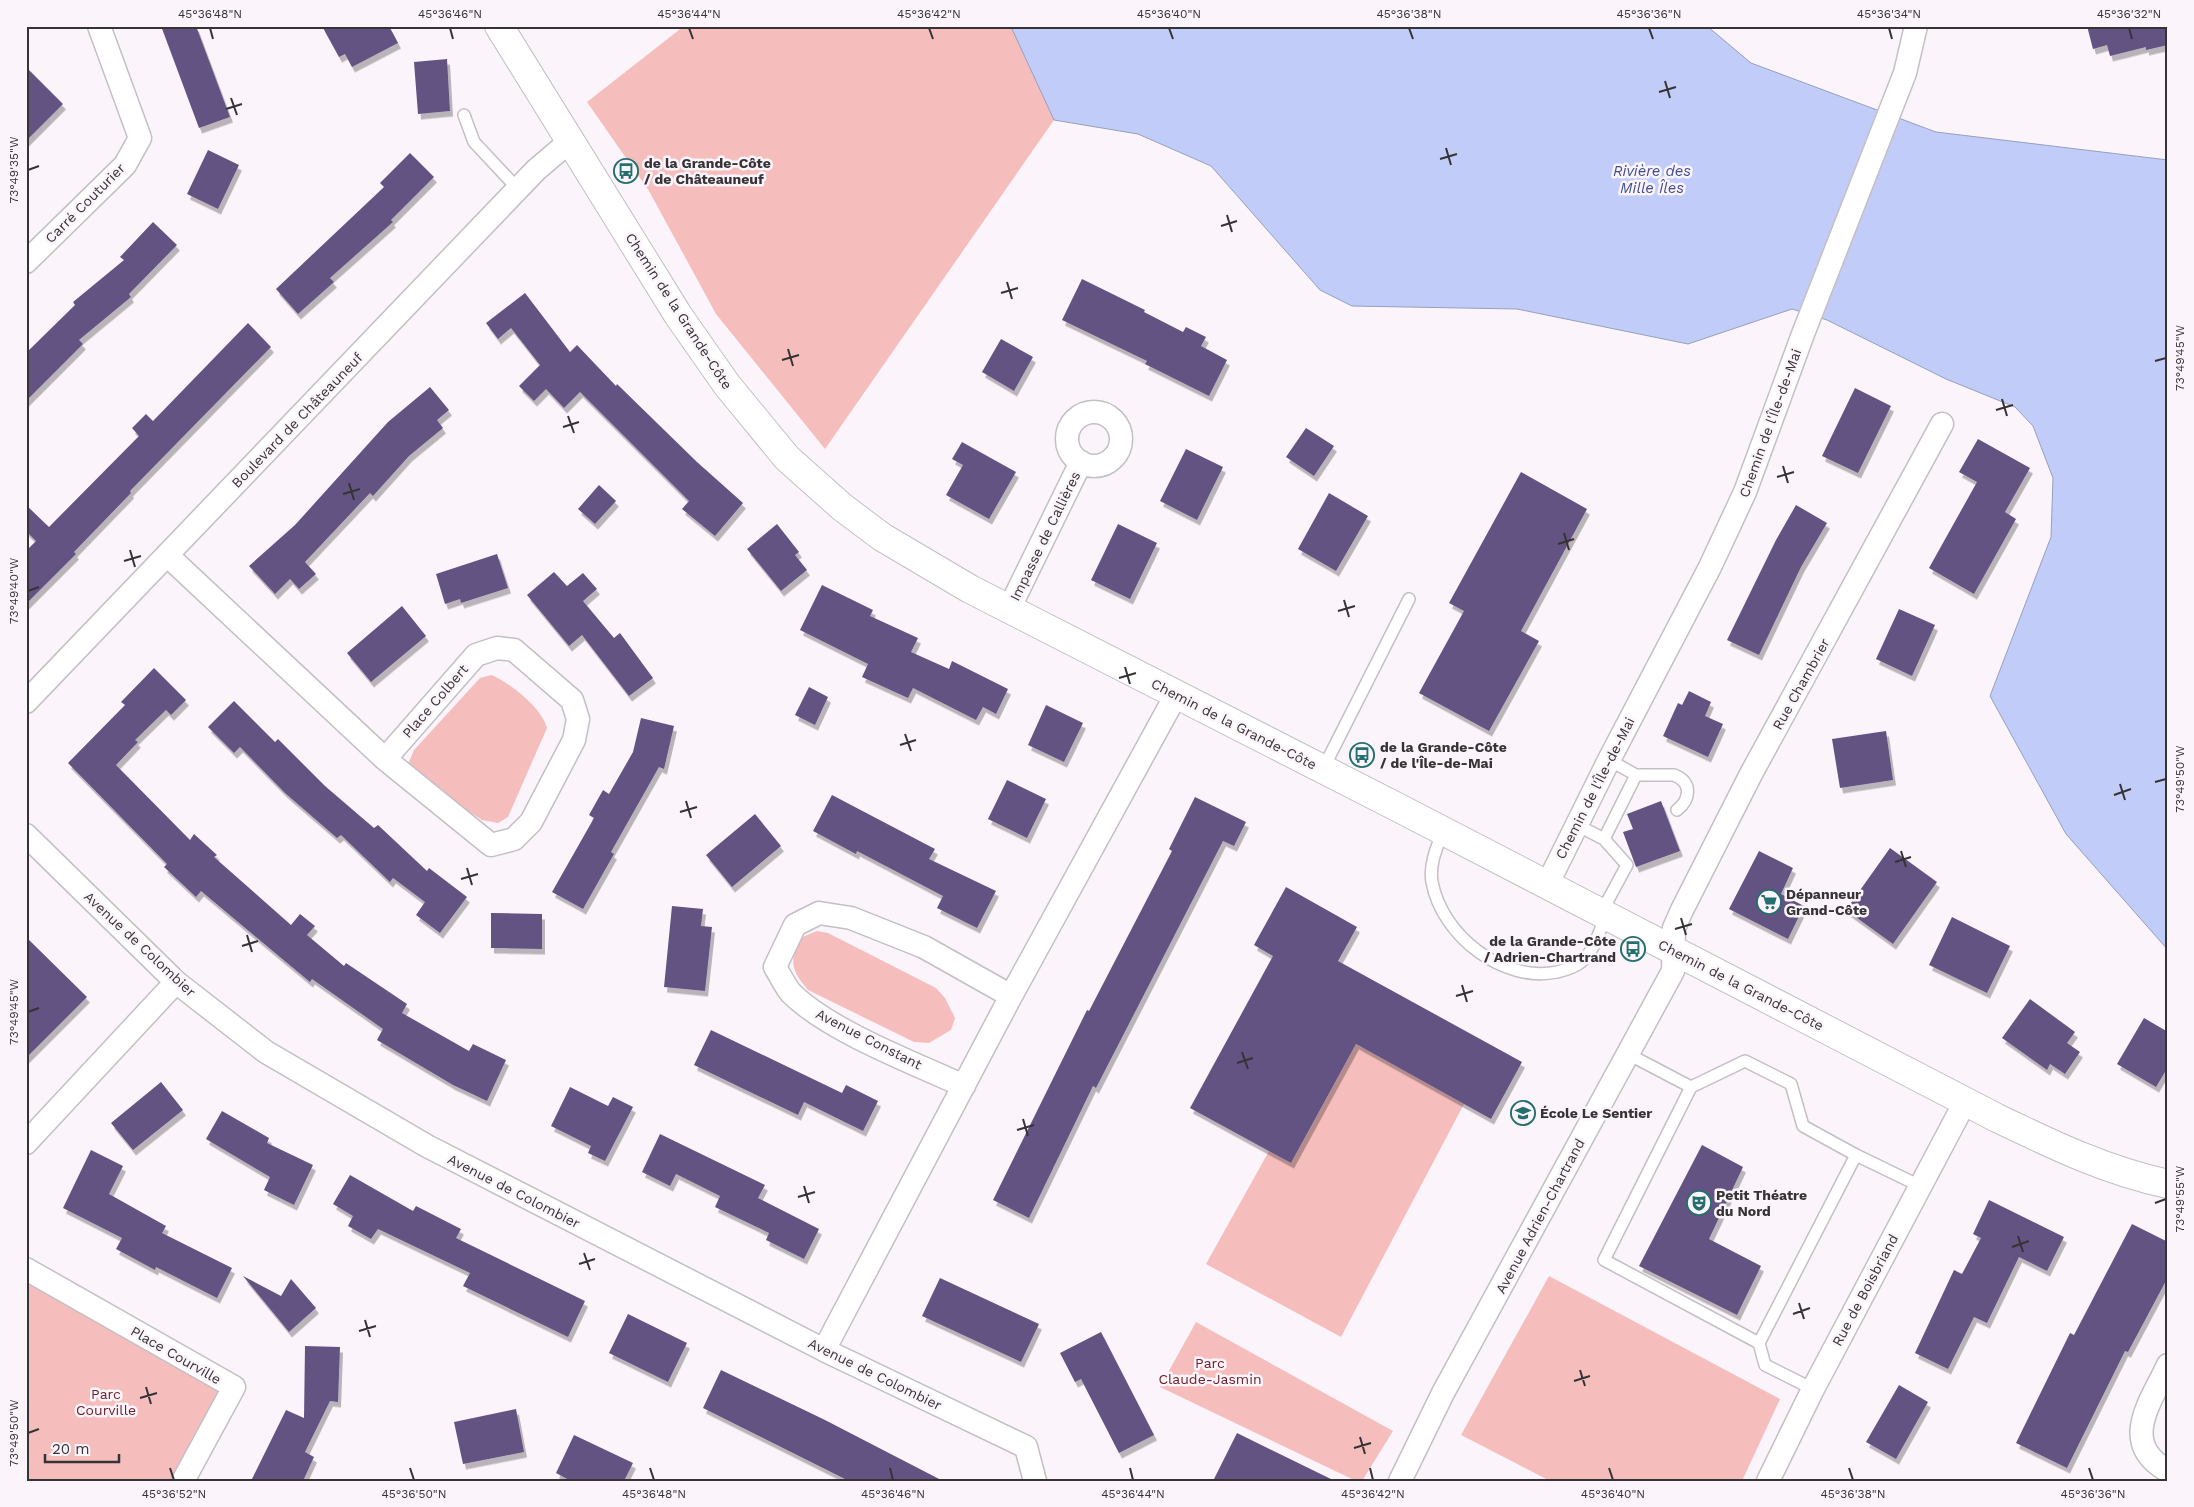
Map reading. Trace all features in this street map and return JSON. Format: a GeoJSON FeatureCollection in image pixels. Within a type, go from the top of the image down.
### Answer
{"type":"FeatureCollection","features":[{"type":"Feature","properties":{"kind":"main road","name":"Chemin de la Grande-Côte"},"geometry":{"type":"LineString","coordinates":[[499,26],[710,363],[742,405],[787,458],[842,507],[882,537],[920,562],[1009,609],[1547,884],[1965,1102],[2077,1156],[2123,1173],[2168,1184]]}},
{"type":"Feature","properties":{"kind":"street","name":"Carré Couturier"},"geometry":{"type":"LineString","coordinates":[[26,262],[124,165],[140,138],[99,26]]}},
{"type":"Feature","properties":{"kind":"street","name":"Chemin de l'Île-de-Mai"},"geometry":{"type":"LineString","coordinates":[[1547,884],[1609,760],[1710,567],[1745,492],[1803,334],[1911,58],[1916,26]]}},
{"type":"Feature","properties":{"kind":"street","name":"Boulevard de Châteauneuf"},"geometry":{"type":"LineString","coordinates":[[26,702],[518,189],[570,141]]}},
{"type":"Feature","properties":{"kind":"street","name":"Rue Chambrier"},"geometry":{"type":"LineString","coordinates":[[1674,950],[1674,928],[1729,817],[1942,424]]}},
{"type":"Feature","properties":{"kind":"street","name":"Impasse de Callières"},"geometry":{"type":"LineString","coordinates":[[1009,609],[1081,462]]}},
{"type":"Feature","properties":{"kind":"street","name":"Place Colbert"},"geometry":{"type":"LineString","coordinates":[[168,556],[385,759],[491,845],[514,839],[531,822],[574,740],[578,719],[572,700],[514,650],[497,648],[476,655],[385,759]]}},
{"type":"Feature","properties":{"kind":"street"},"geometry":{"type":"LineString","coordinates":[[824,1350],[1012,996],[1176,695]]}},
{"type":"Feature","properties":{"kind":"street","name":"Avenue de Colombier"},"geometry":{"type":"LineString","coordinates":[[26,835],[176,982],[266,1052],[428,1146],[824,1350],[1026,1447],[1035,1481]]}},
{"type":"Feature","properties":{"kind":"street","name":"Avenue Constant"},"geometry":{"type":"LineString","coordinates":[[964,1086],[860,1037],[817,1014],[790,992],[775,967],[795,925],[820,913],[851,918],[924,947],[1012,996]]}},
{"type":"Feature","properties":{"kind":"street","name":"Avenue Adrien-Chartrand"},"geometry":{"type":"LineString","coordinates":[[1400,1481],[1444,1393],[1673,971],[1674,950]]}},
{"type":"Feature","properties":{"kind":"street"},"geometry":{"type":"LineString","coordinates":[[26,1143],[176,982]]}},
{"type":"Feature","properties":{"kind":"street","name":"Rue de Boisbriand"},"geometry":{"type":"LineString","coordinates":[[1768,1481],[1813,1389],[1965,1102]]}},
{"type":"Feature","properties":{"kind":"street","name":"Place Courville"},"geometry":{"type":"LineString","coordinates":[[26,1269],[234,1387],[182,1481]]}},
{"type":"Feature","properties":{"kind":"street"},"geometry":{"type":"LineString","coordinates":[[2168,1365],[2144,1418],[2140,1436],[2142,1445],[2150,1457],[2168,1471]]}},
{"type":"Feature","properties":{"kind":"lane"},"geometry":{"type":"LineString","coordinates":[[464,115],[474,142],[518,189]]}},
{"type":"Feature","properties":{"kind":"lane"},"geometry":{"type":"LineString","coordinates":[[1322,769],[1409,599]]}},
{"type":"Feature","properties":{"kind":"lane"},"geometry":{"type":"LineString","coordinates":[[1609,760],[1636,775],[1674,775],[1679,777],[1687,786],[1689,793],[1687,800],[1677,810]]}},
{"type":"Feature","properties":{"kind":"lane"},"geometry":{"type":"LineString","coordinates":[[1604,839],[1636,775]]}},
{"type":"Feature","properties":{"kind":"lane"},"geometry":{"type":"LineString","coordinates":[[1443,831],[1431,868],[1432,882],[1436,897],[1452,925],[1466,942],[1484,955],[1500,964],[1534,974],[1552,973],[1574,967],[1587,957],[1604,914],[1627,865],[1604,839],[1577,825]]}},
{"type":"Feature","properties":{"kind":"lane"},"geometry":{"type":"LineString","coordinates":[[1628,1054],[1691,1087]]}},
{"type":"Feature","properties":{"kind":"lane"},"geometry":{"type":"LineString","coordinates":[[1759,1343],[1604,1260],[1691,1087],[1745,1062],[1791,1084],[1803,1126],[1856,1155],[1920,1186]]}},
{"type":"Feature","properties":{"kind":"lane"},"geometry":{"type":"LineString","coordinates":[[1813,1389],[1765,1364],[1759,1343],[1856,1155]]}},
{"type":"Feature","properties":{"kind":"green space"},"geometry":{"type":"Polygon","coordinates":[[[684,26],[1015,26],[1013,29],[1054,120],[825,449],[716,314],[649,191],[587,102],[684,26]]]}},
{"type":"Feature","properties":{"kind":"green space"},"geometry":{"type":"Polygon","coordinates":[[[491,675],[507,683],[532,704],[544,720],[547,728],[508,817],[498,823],[482,820],[412,774],[409,762],[414,750],[480,678],[491,675]]]}},
{"type":"Feature","properties":{"kind":"green space"},"geometry":{"type":"Polygon","coordinates":[[[817,931],[828,933],[936,988],[945,998],[955,1018],[951,1030],[929,1043],[914,1042],[808,990],[795,971],[793,959],[800,938],[817,931]]]}},
{"type":"Feature","properties":{"kind":"green space"},"geometry":{"type":"Polygon","coordinates":[[[1356,1044],[1464,1104],[1341,1337],[1206,1264],[1269,1151],[1291,1163],[1356,1044]]]}},
{"type":"Feature","properties":{"kind":"green space","name":"Parc Courville"},"geometry":{"type":"Polygon","coordinates":[[[26,1269],[236,1382],[180,1481],[26,1481],[26,1269]]]}},
{"type":"Feature","properties":{"kind":"green space"},"geometry":{"type":"Polygon","coordinates":[[[1549,1276],[1780,1399],[1742,1481],[1550,1481],[1461,1435],[1549,1276]]]}},
{"type":"Feature","properties":{"kind":"green space","name":"Parc Claude-Jasmin"},"geometry":{"type":"Polygon","coordinates":[[[1196,1322],[1393,1431],[1362,1481],[1356,1481],[1160,1387],[1196,1322]]]}},
{"type":"Feature","properties":{"kind":"water","name":"Rivière des Mille Îles"},"geometry":{"type":"Polygon","coordinates":[[[1015,26],[1707,26],[1751,63],[1936,132],[2168,160],[2168,950],[2066,834],[1990,696],[2051,537],[2053,478],[2033,426],[2015,407],[1946,379],[1827,320],[1792,309],[1688,344],[1517,309],[1352,306],[1320,290],[1211,166],[1138,134],[1054,120],[1012,29],[1015,26]]]}},
{"type":"Feature","properties":{"kind":"building"},"geometry":{"type":"Polygon","coordinates":[[[161,26],[196,26],[230,117],[199,128],[161,26]]]}},
{"type":"Feature","properties":{"kind":"building"},"geometry":{"type":"Polygon","coordinates":[[[322,26],[389,26],[398,43],[352,67],[345,54],[339,57],[322,26]]]}},
{"type":"Feature","properties":{"kind":"building"},"geometry":{"type":"Polygon","coordinates":[[[2087,26],[2168,26],[2168,45],[2146,50],[2146,47],[2110,56],[2107,45],[2093,49],[2087,26]]]}},
{"type":"Feature","properties":{"kind":"building"},"geometry":{"type":"Polygon","coordinates":[[[447,59],[450,111],[418,114],[414,62],[447,59]]]}},
{"type":"Feature","properties":{"kind":"building"},"geometry":{"type":"Polygon","coordinates":[[[26,67],[63,104],[26,141],[26,67]]]}},
{"type":"Feature","properties":{"kind":"building"},"geometry":{"type":"Polygon","coordinates":[[[208,150],[239,165],[218,209],[187,194],[208,150]]]}},
{"type":"Feature","properties":{"kind":"building"},"geometry":{"type":"Polygon","coordinates":[[[410,153],[434,177],[391,220],[393,222],[330,278],[334,282],[298,314],[276,289],[384,187],[380,183],[410,153]]]}},
{"type":"Feature","properties":{"kind":"building"},"geometry":{"type":"Polygon","coordinates":[[[153,222],[177,245],[129,294],[131,297],[79,340],[83,344],[26,401],[26,353],[75,305],[73,302],[124,260],[120,257],[153,222]]]}},
{"type":"Feature","properties":{"kind":"building"},"geometry":{"type":"Polygon","coordinates":[[[1082,279],[1145,310],[1144,312],[1183,332],[1186,327],[1206,337],[1201,346],[1227,360],[1209,396],[1145,364],[1147,361],[1062,320],[1082,279]]]}},
{"type":"Feature","properties":{"kind":"building"},"geometry":{"type":"Polygon","coordinates":[[[525,293],[570,352],[577,345],[616,386],[617,384],[697,462],[743,503],[715,536],[682,509],[689,501],[580,392],[564,408],[546,389],[534,401],[519,386],[540,365],[511,328],[498,339],[486,323],[525,293]]]}},
{"type":"Feature","properties":{"kind":"building"},"geometry":{"type":"Polygon","coordinates":[[[248,323],[271,347],[130,491],[131,493],[74,552],[76,554],[26,604],[26,551],[36,541],[26,531],[26,505],[49,527],[139,436],[132,428],[146,414],[153,421],[248,323]]]}},
{"type":"Feature","properties":{"kind":"building"},"geometry":{"type":"Polygon","coordinates":[[[1001,339],[1033,357],[1014,391],[982,372],[1001,339]]]}},
{"type":"Feature","properties":{"kind":"building"},"geometry":{"type":"Polygon","coordinates":[[[430,387],[449,410],[437,420],[443,428],[409,456],[373,496],[370,493],[305,562],[316,574],[299,589],[290,579],[275,594],[249,566],[295,525],[388,422],[430,387]]]}},
{"type":"Feature","properties":{"kind":"building"},"geometry":{"type":"Polygon","coordinates":[[[1855,388],[1891,406],[1858,473],[1822,456],[1855,388]]]}},
{"type":"Feature","properties":{"kind":"building"},"geometry":{"type":"Polygon","coordinates":[[[1306,428],[1334,446],[1314,476],[1286,457],[1306,428]]]}},
{"type":"Feature","properties":{"kind":"building"},"geometry":{"type":"Polygon","coordinates":[[[1978,439],[2030,468],[2005,512],[2016,519],[1974,594],[1929,568],[1977,482],[1959,472],[1978,439]]]}},
{"type":"Feature","properties":{"kind":"building"},"geometry":{"type":"Polygon","coordinates":[[[962,442],[1016,472],[989,519],[946,495],[963,465],[952,459],[962,442]]]}},
{"type":"Feature","properties":{"kind":"building"},"geometry":{"type":"Polygon","coordinates":[[[1186,449],[1223,467],[1197,520],[1160,501],[1186,449]]]}},
{"type":"Feature","properties":{"kind":"building"},"geometry":{"type":"Polygon","coordinates":[[[1521,472],[1587,509],[1521,631],[1539,641],[1489,731],[1419,693],[1464,611],[1449,603],[1521,472]]]}},
{"type":"Feature","properties":{"kind":"building"},"geometry":{"type":"Polygon","coordinates":[[[599,485],[616,501],[595,524],[578,509],[599,485]]]}},
{"type":"Feature","properties":{"kind":"building"},"geometry":{"type":"Polygon","coordinates":[[[1329,493],[1368,516],[1336,571],[1298,549],[1329,493]]]}},
{"type":"Feature","properties":{"kind":"building"},"geometry":{"type":"Polygon","coordinates":[[[1796,505],[1827,523],[1801,567],[1759,655],[1727,640],[1776,540],[1796,505]]]}},
{"type":"Feature","properties":{"kind":"building"},"geometry":{"type":"Polygon","coordinates":[[[777,524],[799,552],[795,555],[807,570],[781,591],[747,549],[777,524]]]}},
{"type":"Feature","properties":{"kind":"building"},"geometry":{"type":"Polygon","coordinates":[[[1118,524],[1157,543],[1130,599],[1091,580],[1118,524]]]}},
{"type":"Feature","properties":{"kind":"building"},"geometry":{"type":"Polygon","coordinates":[[[497,554],[508,588],[461,603],[460,599],[445,604],[436,574],[497,554]]]}},
{"type":"Feature","properties":{"kind":"building"},"geometry":{"type":"Polygon","coordinates":[[[554,572],[567,586],[583,573],[597,589],[583,601],[614,638],[620,633],[653,678],[629,696],[582,635],[569,646],[527,595],[554,572]]]}},
{"type":"Feature","properties":{"kind":"building"},"geometry":{"type":"Polygon","coordinates":[[[822,585],[873,610],[870,616],[918,638],[911,652],[949,669],[952,661],[1008,689],[996,714],[983,707],[976,720],[913,688],[908,698],[862,677],[868,664],[800,630],[822,585]]]}},
{"type":"Feature","properties":{"kind":"building"},"geometry":{"type":"Polygon","coordinates":[[[402,606],[426,636],[371,682],[347,653],[402,606]]]}},
{"type":"Feature","properties":{"kind":"building"},"geometry":{"type":"Polygon","coordinates":[[[1899,609],[1935,625],[1912,676],[1876,659],[1899,609]]]}},
{"type":"Feature","properties":{"kind":"building"},"geometry":{"type":"Polygon","coordinates":[[[154,668],[186,700],[171,715],[166,710],[135,740],[138,742],[116,765],[190,840],[194,834],[217,855],[214,857],[291,925],[300,914],[315,926],[307,935],[344,966],[346,963],[407,1004],[402,1013],[469,1051],[473,1044],[506,1060],[487,1101],[453,1085],[377,1040],[383,1029],[312,979],[310,982],[201,891],[196,897],[164,867],[167,864],[68,763],[125,705],[121,702],[154,668]]]}},
{"type":"Feature","properties":{"kind":"building"},"geometry":{"type":"Polygon","coordinates":[[[809,687],[828,697],[815,725],[795,715],[809,687]]]}},
{"type":"Feature","properties":{"kind":"building"},"geometry":{"type":"Polygon","coordinates":[[[1689,691],[1711,702],[1705,716],[1723,724],[1708,757],[1663,736],[1678,703],[1682,705],[1689,691]]]}},
{"type":"Feature","properties":{"kind":"building"},"geometry":{"type":"Polygon","coordinates":[[[234,701],[275,742],[278,739],[325,786],[374,828],[378,825],[427,871],[429,868],[467,897],[440,933],[416,915],[425,902],[393,878],[390,882],[341,835],[337,838],[285,793],[240,747],[234,753],[208,727],[234,701]]]}},
{"type":"Feature","properties":{"kind":"building"},"geometry":{"type":"Polygon","coordinates":[[[1046,705],[1083,723],[1064,762],[1028,745],[1046,705]]]}},
{"type":"Feature","properties":{"kind":"building"},"geometry":{"type":"Polygon","coordinates":[[[641,718],[674,726],[664,769],[659,767],[611,852],[614,854],[583,909],[552,892],[594,818],[589,815],[603,790],[609,794],[633,752],[641,718]]]}},
{"type":"Feature","properties":{"kind":"building"},"geometry":{"type":"Polygon","coordinates":[[[1886,731],[1893,780],[1840,788],[1832,739],[1886,731]]]}},
{"type":"Feature","properties":{"kind":"building"},"geometry":{"type":"Polygon","coordinates":[[[1007,780],[1046,799],[1027,838],[988,819],[1007,780]]]}},
{"type":"Feature","properties":{"kind":"building"},"geometry":{"type":"Polygon","coordinates":[[[832,795],[935,849],[929,859],[996,891],[977,928],[937,908],[943,896],[857,851],[856,854],[813,831],[832,795]]]}},
{"type":"Feature","properties":{"kind":"building"},"geometry":{"type":"Polygon","coordinates":[[[1195,797],[1246,822],[1234,846],[1223,841],[1096,1088],[1093,1086],[1029,1218],[993,1200],[1087,1010],[1089,1011],[1172,851],[1169,849],[1195,797]]]}},
{"type":"Feature","properties":{"kind":"building"},"geometry":{"type":"Polygon","coordinates":[[[1661,801],[1680,851],[1636,867],[1623,832],[1633,829],[1627,814],[1661,801]]]}},
{"type":"Feature","properties":{"kind":"building"},"geometry":{"type":"Polygon","coordinates":[[[755,814],[781,846],[732,887],[706,855],[755,814]]]}},
{"type":"Feature","properties":{"kind":"building"},"geometry":{"type":"Polygon","coordinates":[[[1890,848],[1937,882],[1893,944],[1846,910],[1890,848]]]}},
{"type":"Feature","properties":{"kind":"building"},"geometry":{"type":"Polygon","coordinates":[[[1759,851],[1793,868],[1781,894],[1804,906],[1788,939],[1729,909],[1759,851]]]}},
{"type":"Feature","properties":{"kind":"building"},"geometry":{"type":"Polygon","coordinates":[[[1286,887],[1357,927],[1338,961],[1522,1062],[1491,1119],[1356,1044],[1291,1163],[1190,1108],[1273,956],[1254,945],[1286,887]]]}},
{"type":"Feature","properties":{"kind":"building"},"geometry":{"type":"Polygon","coordinates":[[[672,906],[703,909],[701,926],[712,927],[705,991],[664,987],[672,906]]]}},
{"type":"Feature","properties":{"kind":"building"},"geometry":{"type":"Polygon","coordinates":[[[491,913],[542,914],[542,949],[491,948],[491,913]]]}},
{"type":"Feature","properties":{"kind":"building"},"geometry":{"type":"Polygon","coordinates":[[[1952,917],[2010,946],[1987,993],[1929,965],[1952,917]]]}},
{"type":"Feature","properties":{"kind":"building"},"geometry":{"type":"Polygon","coordinates":[[[26,937],[87,997],[26,1058],[26,937]]]}},
{"type":"Feature","properties":{"kind":"building"},"geometry":{"type":"Polygon","coordinates":[[[2030,999],[2075,1032],[2067,1043],[2080,1052],[2065,1074],[2050,1064],[2047,1070],[2002,1038],[2030,999]]]}},
{"type":"Feature","properties":{"kind":"building"},"geometry":{"type":"Polygon","coordinates":[[[2144,1018],[2168,1032],[2168,1067],[2156,1087],[2117,1064],[2144,1018]]]}},
{"type":"Feature","properties":{"kind":"building"},"geometry":{"type":"Polygon","coordinates":[[[711,1030],[842,1093],[846,1085],[878,1101],[863,1131],[804,1102],[798,1115],[694,1065],[711,1030]]]}},
{"type":"Feature","properties":{"kind":"building"},"geometry":{"type":"Polygon","coordinates":[[[161,1082],[183,1110],[133,1150],[111,1123],[161,1082]]]}},
{"type":"Feature","properties":{"kind":"building"},"geometry":{"type":"Polygon","coordinates":[[[570,1087],[608,1106],[613,1097],[633,1107],[605,1161],[588,1153],[591,1146],[551,1126],[570,1087]]]}},
{"type":"Feature","properties":{"kind":"building"},"geometry":{"type":"Polygon","coordinates":[[[222,1111],[269,1138],[267,1143],[313,1165],[294,1205],[264,1190],[270,1177],[206,1139],[222,1111]]]}},
{"type":"Feature","properties":{"kind":"building"},"geometry":{"type":"Polygon","coordinates":[[[660,1134],[765,1185],[758,1198],[819,1229],[804,1259],[766,1240],[769,1233],[715,1207],[720,1196],[676,1174],[670,1186],[642,1172],[660,1134]]]}},
{"type":"Feature","properties":{"kind":"building","name":"Petit Théatre du Nord"},"geometry":{"type":"Polygon","coordinates":[[[1702,1145],[1743,1167],[1709,1239],[1761,1266],[1737,1315],[1639,1266],[1702,1145]]]}},
{"type":"Feature","properties":{"kind":"building"},"geometry":{"type":"Polygon","coordinates":[[[91,1150],[123,1166],[109,1194],[166,1226],[162,1233],[232,1268],[217,1298],[156,1267],[155,1270],[116,1249],[122,1238],[63,1208],[91,1150]]]}},
{"type":"Feature","properties":{"kind":"building"},"geometry":{"type":"Polygon","coordinates":[[[350,1175],[413,1211],[416,1206],[461,1229],[456,1238],[585,1301],[568,1337],[463,1286],[470,1273],[378,1229],[371,1239],[348,1226],[353,1216],[333,1204],[350,1175]]]}},
{"type":"Feature","properties":{"kind":"building"},"geometry":{"type":"Polygon","coordinates":[[[1989,1200],[2064,1237],[2047,1271],[2019,1257],[1987,1323],[1974,1317],[1948,1369],[1915,1353],[1954,1270],[1962,1274],[1981,1238],[1973,1234],[1989,1200]]]}},
{"type":"Feature","properties":{"kind":"building"},"geometry":{"type":"Polygon","coordinates":[[[2132,1224],[2168,1242],[2168,1277],[2128,1352],[2125,1351],[2067,1468],[2016,1443],[2070,1333],[2074,1335],[2132,1224]]]}},
{"type":"Feature","properties":{"kind":"building"},"geometry":{"type":"Polygon","coordinates":[[[243,1276],[281,1296],[291,1279],[316,1308],[289,1332],[243,1276]]]}},
{"type":"Feature","properties":{"kind":"building"},"geometry":{"type":"Polygon","coordinates":[[[940,1278],[1039,1324],[1021,1362],[922,1316],[940,1278]]]}},
{"type":"Feature","properties":{"kind":"building"},"geometry":{"type":"Polygon","coordinates":[[[628,1314],[687,1343],[668,1382],[609,1353],[628,1314]]]}},
{"type":"Feature","properties":{"kind":"building"},"geometry":{"type":"Polygon","coordinates":[[[1101,1332],[1154,1435],[1119,1453],[1081,1379],[1075,1382],[1060,1353],[1101,1332]]]}},
{"type":"Feature","properties":{"kind":"building"},"geometry":{"type":"Polygon","coordinates":[[[305,1346],[340,1347],[338,1402],[330,1401],[305,1452],[314,1457],[303,1481],[251,1481],[286,1410],[304,1418],[305,1346]]]}},
{"type":"Feature","properties":{"kind":"building"},"geometry":{"type":"Polygon","coordinates":[[[721,1370],[825,1420],[943,1481],[849,1481],[703,1408],[721,1370]]]}},
{"type":"Feature","properties":{"kind":"building"},"geometry":{"type":"Polygon","coordinates":[[[1899,1385],[1928,1402],[1896,1459],[1866,1442],[1899,1385]]]}},
{"type":"Feature","properties":{"kind":"building"},"geometry":{"type":"Polygon","coordinates":[[[516,1409],[524,1452],[463,1464],[454,1422],[516,1409]]]}},
{"type":"Feature","properties":{"kind":"building"},"geometry":{"type":"Polygon","coordinates":[[[1237,1433],[1335,1481],[1213,1481],[1237,1433]]]}},
{"type":"Feature","properties":{"kind":"building"},"geometry":{"type":"Polygon","coordinates":[[[574,1435],[633,1463],[624,1481],[571,1481],[556,1473],[574,1435]]]}},
{"type":"Feature","properties":{"kind":"place","name":"de la Grande-Côte / de Châteauneuf"},"geometry":{"type":"Point","coordinates":[626,171]}},
{"type":"Feature","properties":{"kind":"place","name":"de la Grande-Côte / de l'Île-de-Mai"},"geometry":{"type":"Point","coordinates":[1362,755]}},
{"type":"Feature","properties":{"kind":"place","name":"Dépanneur Grand-Côte"},"geometry":{"type":"Point","coordinates":[1769,902]}},
{"type":"Feature","properties":{"kind":"place","name":"de la Grande-Côte / Adrien-Chartrand"},"geometry":{"type":"Point","coordinates":[1633,949]}},
{"type":"Feature","properties":{"kind":"place","name":"École Le Sentier"},"geometry":{"type":"Point","coordinates":[1523,1113]}},
{"type":"Feature","properties":{"kind":"place","name":"Petit Théatre du Nord"},"geometry":{"type":"Point","coordinates":[1699,1203]}}]}
